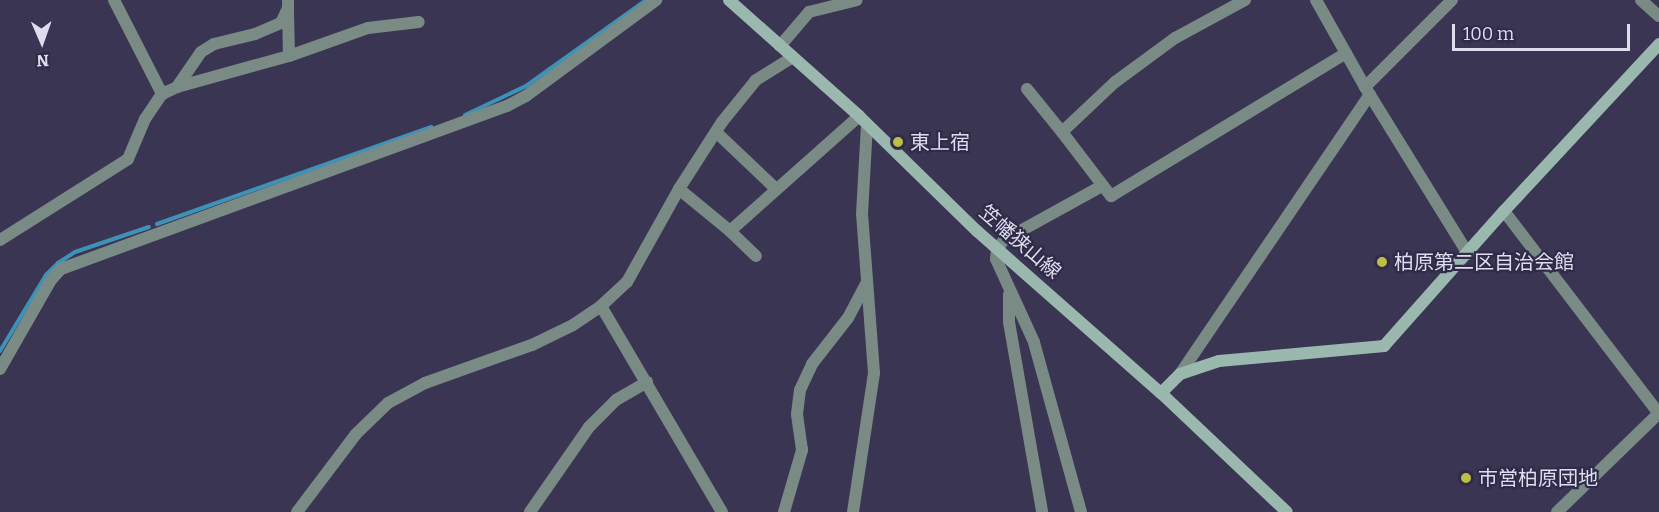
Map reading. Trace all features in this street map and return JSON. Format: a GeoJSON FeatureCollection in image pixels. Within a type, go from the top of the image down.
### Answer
{"type":"FeatureCollection","features":[{"type":"Feature","properties":{"kind":"main road","name":"笠幡狭山線"},"geometry":{"type":"LineString","coordinates":[[729,0],[863,120],[997,249],[1161,393],[1287,512]]}},
{"type":"Feature","properties":{"kind":"main road"},"geometry":{"type":"LineString","coordinates":[[1161,393],[1180,374],[1219,361],[1384,346],[1659,44]]}},
{"type":"Feature","properties":{"kind":"street"},"geometry":{"type":"LineString","coordinates":[[114,0],[162,94]]}},
{"type":"Feature","properties":{"kind":"street"},"geometry":{"type":"LineString","coordinates":[[0,369],[51,280],[61,268],[507,106],[526,96],[656,0]]}},
{"type":"Feature","properties":{"kind":"street"},"geometry":{"type":"LineString","coordinates":[[780,46],[809,12],[857,0]]}},
{"type":"Feature","properties":{"kind":"street"},"geometry":{"type":"LineString","coordinates":[[1062,132],[1115,82],[1175,38],[1245,0]]}},
{"type":"Feature","properties":{"kind":"street"},"geometry":{"type":"LineString","coordinates":[[1316,0],[1368,91],[1468,254]]}},
{"type":"Feature","properties":{"kind":"street"},"geometry":{"type":"LineString","coordinates":[[1180,374],[1368,91],[1452,0]]}},
{"type":"Feature","properties":{"kind":"street"},"geometry":{"type":"LineString","coordinates":[[1641,0],[1659,16]]}},
{"type":"Feature","properties":{"kind":"street"},"geometry":{"type":"LineString","coordinates":[[177,87],[201,52],[213,44],[255,34],[281,23],[288,4]]}},
{"type":"Feature","properties":{"kind":"street"},"geometry":{"type":"LineString","coordinates":[[288,4],[289,56]]}},
{"type":"Feature","properties":{"kind":"street"},"geometry":{"type":"LineString","coordinates":[[0,240],[129,159],[145,119],[162,94],[177,87],[289,56],[368,28],[419,22]]}},
{"type":"Feature","properties":{"kind":"street"},"geometry":{"type":"LineString","coordinates":[[1027,89],[1111,196],[1346,53]]}},
{"type":"Feature","properties":{"kind":"street"},"geometry":{"type":"LineString","coordinates":[[297,512],[356,434],[388,403],[425,383],[532,345],[573,325],[601,306],[627,282],[679,189],[716,132],[756,80],[793,57]]}},
{"type":"Feature","properties":{"kind":"street"},"geometry":{"type":"LineString","coordinates":[[730,231],[777,189],[863,120]]}},
{"type":"Feature","properties":{"kind":"street"},"geometry":{"type":"LineString","coordinates":[[853,512],[874,372],[862,214],[863,120]]}},
{"type":"Feature","properties":{"kind":"street"},"geometry":{"type":"LineString","coordinates":[[716,132],[777,189]]}},
{"type":"Feature","properties":{"kind":"street"},"geometry":{"type":"LineString","coordinates":[[1081,512],[1034,342],[999,269],[997,249],[1004,240],[1102,186]]}},
{"type":"Feature","properties":{"kind":"street"},"geometry":{"type":"LineString","coordinates":[[679,189],[756,256]]}},
{"type":"Feature","properties":{"kind":"street"},"geometry":{"type":"LineString","coordinates":[[1504,212],[1659,413],[1557,512]]}},
{"type":"Feature","properties":{"kind":"street"},"geometry":{"type":"LineString","coordinates":[[784,512],[802,450],[797,414],[800,390],[813,364],[848,318],[867,282]]}},
{"type":"Feature","properties":{"kind":"street"},"geometry":{"type":"LineString","coordinates":[[1009,290],[1009,322],[1042,512]]}},
{"type":"Feature","properties":{"kind":"street"},"geometry":{"type":"LineString","coordinates":[[601,306],[722,512]]}},
{"type":"Feature","properties":{"kind":"street"},"geometry":{"type":"LineString","coordinates":[[530,512],[589,427],[616,400],[647,382]]}},
{"type":"Feature","properties":{"kind":"waterway"},"geometry":{"type":"LineString","coordinates":[[465,115],[526,86],[646,0]]}},
{"type":"Feature","properties":{"kind":"waterway"},"geometry":{"type":"LineString","coordinates":[[157,224],[431,127]]}},
{"type":"Feature","properties":{"kind":"waterway"},"geometry":{"type":"LineString","coordinates":[[0,351],[46,275],[58,263],[75,252],[149,227]]}},
{"type":"Feature","properties":{"kind":"place","name":"東上宿"},"geometry":{"type":"Point","coordinates":[898,142]}},
{"type":"Feature","properties":{"kind":"place","name":"柏原第二区自治会館"},"geometry":{"type":"Point","coordinates":[1382,262]}},
{"type":"Feature","properties":{"kind":"place","name":"市営柏原団地"},"geometry":{"type":"Point","coordinates":[1466,478]}}]}
